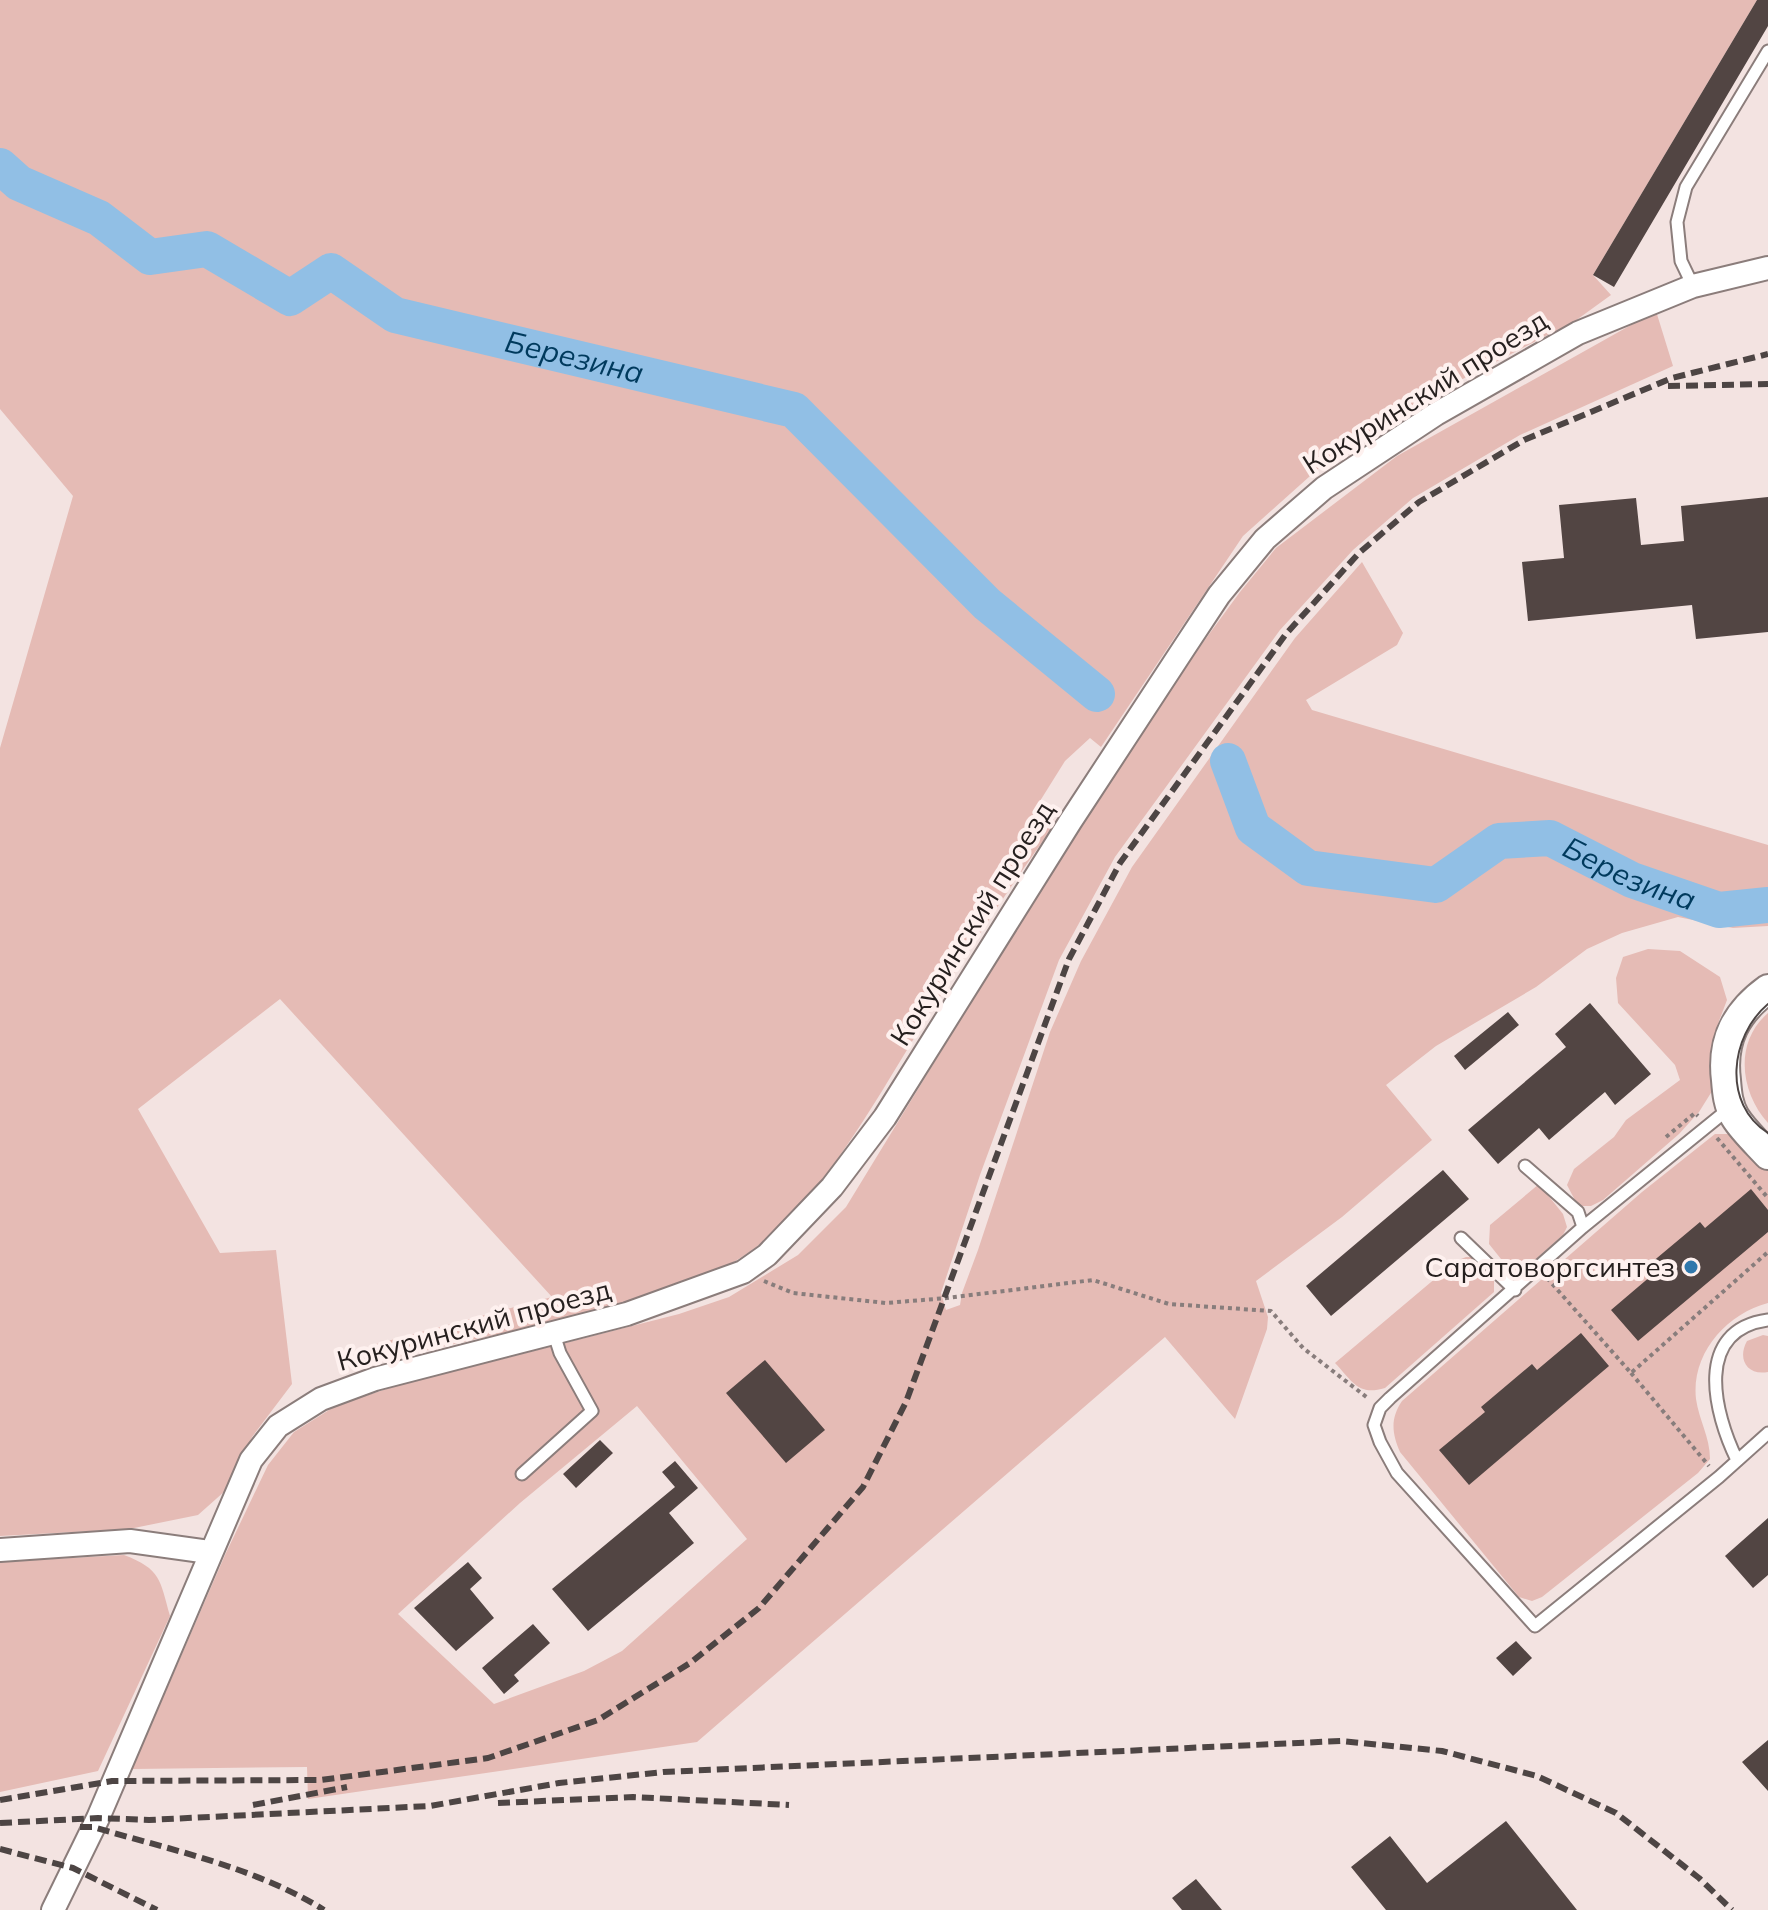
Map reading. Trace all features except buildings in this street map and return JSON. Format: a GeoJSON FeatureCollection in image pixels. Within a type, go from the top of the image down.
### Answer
{"type":"FeatureCollection","features":[{"type":"Feature","properties":{"kind":"street","name":"Кокуринский проезд"},"geometry":{"type":"LineString","coordinates":[[53,1910],[98,1818],[209,1552],[251,1460],[278,1426],[321,1399],[375,1379],[627,1314],[743,1272],[767,1255],[832,1187],[885,1117],[1070,822],[1184,648],[1219,595],[1265,539],[1324,488],[1436,414],[1578,333],[1693,286],[1768,268]]}},
{"type":"Feature","properties":{"kind":"street"},"geometry":{"type":"LineString","coordinates":[[1768,989],[1742,1011],[1727,1040],[1724,1068],[1735,1117],[1768,1155]]}},
{"type":"Feature","properties":{"kind":"street"},"geometry":{"type":"LineString","coordinates":[[0,1550],[130,1541],[209,1552]]}},
{"type":"Feature","properties":{"kind":"lane"},"geometry":{"type":"LineString","coordinates":[[1693,286],[1681,261],[1677,222],[1686,187],[1768,51]]}},
{"type":"Feature","properties":{"kind":"lane"},"geometry":{"type":"LineString","coordinates":[[1731,1107],[1583,1227],[1380,1408],[1374,1425],[1397,1473],[1535,1626],[1767,1435]]}},
{"type":"Feature","properties":{"kind":"lane"},"geometry":{"type":"LineString","coordinates":[[1525,1166],[1578,1212],[1583,1227]]}},
{"type":"Feature","properties":{"kind":"lane"},"geometry":{"type":"LineString","coordinates":[[1461,1238],[1515,1290]]}},
{"type":"Feature","properties":{"kind":"lane"},"geometry":{"type":"LineString","coordinates":[[1737,1460],[1727,1440],[1715,1393],[1719,1357],[1727,1341],[1743,1328],[1768,1320]]}},
{"type":"Feature","properties":{"kind":"lane"},"geometry":{"type":"LineString","coordinates":[[522,1474],[592,1411],[560,1353],[554,1334]]}},
{"type":"Feature","properties":{"kind":"path"},"geometry":{"type":"LineString","coordinates":[[1631,1373],[1768,1252]]}},
{"type":"Feature","properties":{"kind":"path"},"geometry":{"type":"LineString","coordinates":[[1539,1268],[1719,1477]]}},
{"type":"Feature","properties":{"kind":"path"},"geometry":{"type":"LineString","coordinates":[[743,1272],[793,1293],[886,1303],[1093,1280],[1169,1304],[1271,1311],[1303,1348],[1380,1408]]}},
{"type":"Feature","properties":{"kind":"shaded area"},"geometry":{"type":"Polygon","coordinates":[[[0,0],[1757,0],[1593,275],[1611,295],[1575,321],[1428,397],[1319,468],[1243,536],[1101,747],[1090,738],[1065,761],[1040,801],[1056,823],[973,944],[841,1153],[791,1216],[762,1242],[713,1273],[651,1296],[366,1364],[369,1346],[552,1297],[280,999],[138,1109],[220,1253],[276,1250],[292,1384],[252,1437],[225,1491],[198,1515],[129,1529],[0,1536],[0,748],[73,496],[0,409],[0,0]]]}},
{"type":"Feature","properties":{"kind":"shaded area"},"geometry":{"type":"Polygon","coordinates":[[[1656,311],[1673,366],[1520,435],[1413,498],[1353,550],[1280,630],[1115,857],[1059,960],[980,1175],[941,1293],[946,1310],[960,1305],[1050,1032],[1081,961],[1132,867],[1295,638],[1362,562],[1403,633],[1397,645],[1306,700],[1312,710],[1768,845],[1768,926],[1733,928],[1678,917],[1622,933],[1587,949],[1536,987],[1436,1046],[1386,1085],[1432,1140],[1342,1217],[1256,1281],[1268,1317],[1267,1329],[1235,1419],[1165,1337],[697,1742],[308,1799],[307,1767],[132,1769],[225,1555],[268,1465],[294,1432],[337,1405],[396,1386],[679,1314],[729,1297],[798,1255],[846,1207],[1028,909],[1174,682],[1240,592],[1276,548],[1397,456],[1656,311]],[[637,1406],[520,1503],[398,1614],[494,1704],[584,1671],[622,1651],[747,1539],[637,1406]]]}},
{"type":"Feature","properties":{"kind":"shaded area"},"geometry":{"type":"Polygon","coordinates":[[[1648,949],[1680,951],[1720,977],[1727,1000],[1719,1021],[1714,1088],[1699,1112],[1679,1134],[1603,1200],[1591,1206],[1578,1206],[1567,1185],[1574,1169],[1614,1137],[1626,1120],[1680,1080],[1675,1065],[1618,1003],[1616,978],[1623,957],[1648,949]]]}},
{"type":"Feature","properties":{"kind":"shaded area"},"geometry":{"type":"Polygon","coordinates":[[[1768,1013],[1768,1123],[1752,1097],[1745,1068],[1749,1039],[1768,1013]]]}},
{"type":"Feature","properties":{"kind":"shaded area"},"geometry":{"type":"Polygon","coordinates":[[[1715,1134],[1733,1134],[1768,1164],[1768,1303],[1738,1316],[1725,1326],[1714,1338],[1699,1367],[1696,1399],[1710,1459],[1698,1473],[1542,1597],[1532,1601],[1519,1597],[1400,1452],[1394,1426],[1398,1408],[1402,1401],[1642,1192],[1715,1134]]]}},
{"type":"Feature","properties":{"kind":"shaded area"},"geometry":{"type":"Polygon","coordinates":[[[1539,1184],[1563,1214],[1567,1227],[1563,1235],[1527,1267],[1509,1269],[1489,1244],[1490,1225],[1539,1184]]]}},
{"type":"Feature","properties":{"kind":"shaded area"},"geometry":{"type":"Polygon","coordinates":[[[1476,1257],[1494,1277],[1494,1292],[1385,1388],[1368,1390],[1357,1386],[1335,1363],[1456,1261],[1476,1257]]]}},
{"type":"Feature","properties":{"kind":"shaded area"},"geometry":{"type":"Polygon","coordinates":[[[1768,1336],[1768,1372],[1761,1373],[1749,1369],[1743,1354],[1747,1341],[1768,1336]]]}},
{"type":"Feature","properties":{"kind":"shaded area"},"geometry":{"type":"Polygon","coordinates":[[[124,1555],[145,1565],[157,1577],[170,1616],[98,1771],[0,1792],[0,1562],[124,1555]]]}},
{"type":"Feature","properties":{"kind":"waterway","name":"Березина"},"geometry":{"type":"LineString","coordinates":[[0,166],[19,183],[99,218],[150,257],[207,249],[290,298],[331,271],[395,315],[794,410],[987,604],[1097,694]]}},
{"type":"Feature","properties":{"kind":"waterway","name":"Березина"},"geometry":{"type":"LineString","coordinates":[[1228,761],[1253,828],[1308,868],[1436,885],[1499,841],[1550,838],[1632,880],[1719,910],[1768,905]]}},
{"type":"Feature","properties":{"kind":"tram line"},"geometry":{"type":"LineString","coordinates":[[1768,1004],[1746,1034],[1736,1070],[1743,1105],[1753,1120],[1768,1133]]}},
{"type":"Feature","properties":{"kind":"railway"},"geometry":{"type":"LineString","coordinates":[[0,1800],[112,1781],[321,1780],[488,1758],[598,1720],[690,1663],[759,1608],[863,1487],[906,1402],[1069,959],[1120,863],[1286,634],[1359,553],[1419,502],[1524,440],[1672,378],[1768,354]]}},
{"type":"Feature","properties":{"kind":"railway"},"geometry":{"type":"LineString","coordinates":[[1668,386],[1768,384]]}},
{"type":"Feature","properties":{"kind":"railway"},"geometry":{"type":"LineString","coordinates":[[0,1823],[98,1818],[149,1820],[430,1806],[559,1783],[663,1772],[1341,1741],[1442,1751],[1537,1776],[1616,1813],[1699,1878],[1732,1910]]}},
{"type":"Feature","properties":{"kind":"railway"},"geometry":{"type":"LineString","coordinates":[[253,1805],[347,1787]]}},
{"type":"Feature","properties":{"kind":"railway"},"geometry":{"type":"LineString","coordinates":[[498,1803],[633,1797],[789,1805]]}},
{"type":"Feature","properties":{"kind":"railway"},"geometry":{"type":"LineString","coordinates":[[80,1827],[93,1827],[241,1871],[324,1910]]}},
{"type":"Feature","properties":{"kind":"railway"},"geometry":{"type":"LineString","coordinates":[[0,1849],[73,1868],[157,1910]]}},
{"type":"Feature","properties":{"kind":"place","name":"Саратоворгсинтез"},"geometry":{"type":"Point","coordinates":[1691,1267]}}]}
